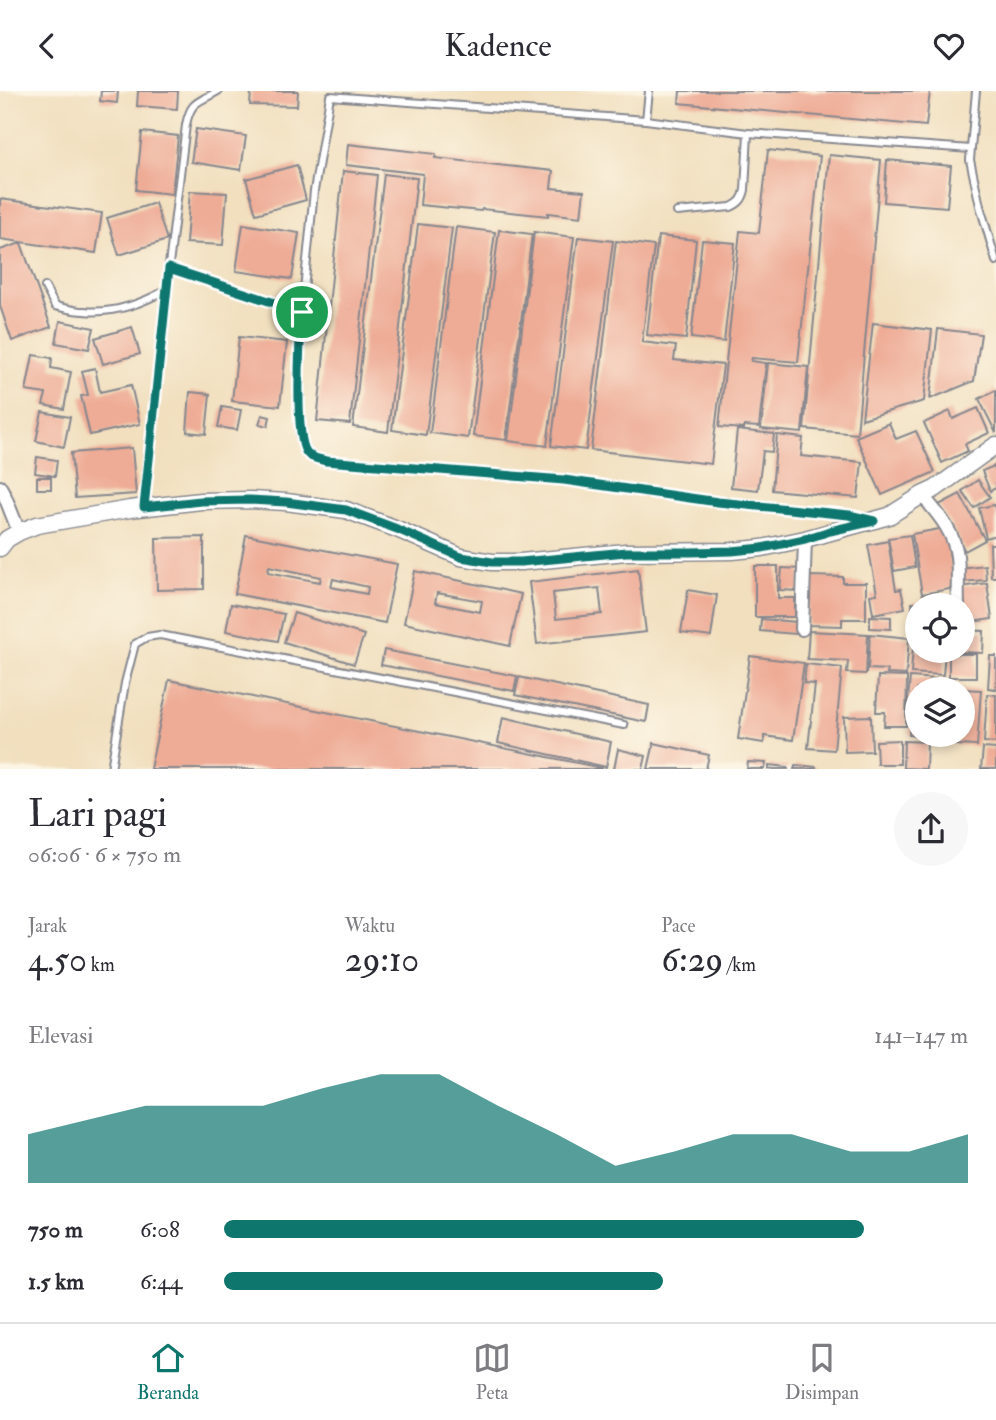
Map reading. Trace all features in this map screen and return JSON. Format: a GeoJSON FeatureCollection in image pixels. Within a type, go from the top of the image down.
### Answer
{"type":"FeatureCollection","features":[{"type":"Feature","properties":{"kind":"street"},"geometry":{"type":"LineString","coordinates":[[0,548],[7,539],[37,525],[144,507],[201,501],[250,500],[346,510],[461,557],[492,562],[521,562],[626,552],[732,551],[762,548],[889,516],[935,489],[996,445]]}},
{"type":"Feature","properties":{"kind":"street"},"geometry":{"type":"LineString","coordinates":[[0,488],[19,532]]}},
{"type":"Feature","properties":{"kind":"street"},"geometry":{"type":"LineString","coordinates":[[922,495],[940,516],[953,538],[957,556],[958,593]]}},
{"type":"Feature","properties":{"kind":"street"},"geometry":{"type":"LineString","coordinates":[[802,629],[805,539]]}},
{"type":"Feature","properties":{"kind":"lane"},"geometry":{"type":"LineString","coordinates":[[144,507],[166,291],[189,111],[196,103],[218,91]]}},
{"type":"Feature","properties":{"kind":"lane"},"geometry":{"type":"LineString","coordinates":[[646,120],[649,91]]}},
{"type":"Feature","properties":{"kind":"lane"},"geometry":{"type":"LineString","coordinates":[[976,91],[970,160],[996,261]]}},
{"type":"Feature","properties":{"kind":"lane"},"geometry":{"type":"LineString","coordinates":[[874,521],[849,515],[718,502],[564,480],[326,461],[315,459],[307,453],[300,435],[299,339],[314,191],[330,94],[646,120],[748,133],[971,149]]}},
{"type":"Feature","properties":{"kind":"lane"},"geometry":{"type":"LineString","coordinates":[[677,212],[738,204],[745,190],[748,133]]}},
{"type":"Feature","properties":{"kind":"lane"},"geometry":{"type":"LineString","coordinates":[[169,268],[302,312]]}},
{"type":"Feature","properties":{"kind":"lane"},"geometry":{"type":"LineString","coordinates":[[45,288],[55,306],[84,311],[124,308],[166,291]]}},
{"type":"Feature","properties":{"kind":"lane"},"geometry":{"type":"LineString","coordinates":[[111,769],[125,683],[135,644],[147,637],[160,635],[624,725]]}},
{"type":"Feature","properties":{"kind":"building"},"geometry":{"type":"Polygon","coordinates":[[[101,91],[118,91],[117,103],[100,101],[101,91]]]}},
{"type":"Feature","properties":{"kind":"building"},"geometry":{"type":"Polygon","coordinates":[[[138,91],[178,91],[177,109],[137,106],[138,91]]]}},
{"type":"Feature","properties":{"kind":"building"},"geometry":{"type":"Polygon","coordinates":[[[251,91],[298,91],[297,106],[250,105],[251,91]]]}},
{"type":"Feature","properties":{"kind":"building"},"geometry":{"type":"Polygon","coordinates":[[[680,91],[930,91],[926,126],[679,103],[680,91]]]}},
{"type":"Feature","properties":{"kind":"building"},"geometry":{"type":"Polygon","coordinates":[[[196,129],[246,136],[241,170],[191,162],[196,129]]]}},
{"type":"Feature","properties":{"kind":"building"},"geometry":{"type":"Polygon","coordinates":[[[142,132],[178,136],[172,194],[136,190],[142,132]]]}},
{"type":"Feature","properties":{"kind":"building"},"geometry":{"type":"Polygon","coordinates":[[[348,144],[436,154],[435,158],[553,171],[551,188],[584,191],[581,217],[420,205],[423,174],[346,165],[348,144]]]}},
{"type":"Feature","properties":{"kind":"building"},"geometry":{"type":"Polygon","coordinates":[[[768,150],[820,156],[798,362],[752,358],[751,361],[766,363],[759,427],[719,427],[740,231],[759,233],[768,150]]]}},
{"type":"Feature","properties":{"kind":"building"},"geometry":{"type":"Polygon","coordinates":[[[829,155],[881,160],[857,434],[804,429],[829,155]]]}},
{"type":"Feature","properties":{"kind":"building"},"geometry":{"type":"Polygon","coordinates":[[[887,160],[951,166],[947,207],[884,202],[887,160]]]}},
{"type":"Feature","properties":{"kind":"building"},"geometry":{"type":"Polygon","coordinates":[[[297,165],[306,200],[256,214],[246,179],[297,165]]]}},
{"type":"Feature","properties":{"kind":"building"},"geometry":{"type":"Polygon","coordinates":[[[343,171],[377,175],[350,424],[317,421],[343,171]]]}},
{"type":"Feature","properties":{"kind":"building"},"geometry":{"type":"Polygon","coordinates":[[[384,174],[417,178],[388,432],[353,427],[384,174]]]}},
{"type":"Feature","properties":{"kind":"building"},"geometry":{"type":"Polygon","coordinates":[[[190,191],[227,193],[223,245],[186,243],[190,191]]]}},
{"type":"Feature","properties":{"kind":"building"},"geometry":{"type":"Polygon","coordinates":[[[0,199],[102,213],[96,253],[0,239],[0,199]]]}},
{"type":"Feature","properties":{"kind":"building"},"geometry":{"type":"Polygon","coordinates":[[[155,203],[167,240],[119,255],[107,218],[155,203]]]}},
{"type":"Feature","properties":{"kind":"building"},"geometry":{"type":"Polygon","coordinates":[[[243,224],[299,233],[292,279],[236,271],[243,224]]]}},
{"type":"Feature","properties":{"kind":"building"},"geometry":{"type":"Polygon","coordinates":[[[418,224],[452,228],[426,435],[392,430],[418,224]]]}},
{"type":"Feature","properties":{"kind":"building"},"geometry":{"type":"Polygon","coordinates":[[[456,227],[495,232],[468,438],[430,433],[456,227]]]}},
{"type":"Feature","properties":{"kind":"building"},"geometry":{"type":"Polygon","coordinates":[[[499,230],[532,234],[506,440],[473,436],[499,230]]]}},
{"type":"Feature","properties":{"kind":"building"},"geometry":{"type":"Polygon","coordinates":[[[534,232],[574,237],[547,446],[508,441],[534,232]]]}},
{"type":"Feature","properties":{"kind":"building"},"geometry":{"type":"Polygon","coordinates":[[[658,236],[696,240],[686,339],[647,335],[658,236]]]}},
{"type":"Feature","properties":{"kind":"building"},"geometry":{"type":"Polygon","coordinates":[[[578,237],[613,241],[586,450],[551,446],[578,237]]]}},
{"type":"Feature","properties":{"kind":"building"},"geometry":{"type":"Polygon","coordinates":[[[702,240],[735,243],[724,342],[691,338],[702,240]]]}},
{"type":"Feature","properties":{"kind":"building"},"geometry":{"type":"Polygon","coordinates":[[[616,241],[654,246],[642,342],[676,346],[674,360],[723,365],[711,464],[591,450],[616,241]]]}},
{"type":"Feature","properties":{"kind":"building"},"geometry":{"type":"Polygon","coordinates":[[[21,243],[51,327],[12,341],[0,306],[0,250],[21,243]]]}},
{"type":"Feature","properties":{"kind":"building"},"geometry":{"type":"Polygon","coordinates":[[[60,321],[94,328],[89,349],[56,343],[60,321]]]}},
{"type":"Feature","properties":{"kind":"building"},"geometry":{"type":"Polygon","coordinates":[[[873,323],[932,330],[924,401],[862,419],[873,323]]]}},
{"type":"Feature","properties":{"kind":"building"},"geometry":{"type":"Polygon","coordinates":[[[132,327],[140,354],[103,364],[95,338],[132,327]]]}},
{"type":"Feature","properties":{"kind":"building"},"geometry":{"type":"Polygon","coordinates":[[[938,329],[981,334],[974,381],[930,399],[938,329]]]}},
{"type":"Feature","properties":{"kind":"building"},"geometry":{"type":"Polygon","coordinates":[[[239,337],[287,342],[280,406],[232,401],[239,337]]]}},
{"type":"Feature","properties":{"kind":"building"},"geometry":{"type":"Polygon","coordinates":[[[33,355],[52,358],[51,368],[71,372],[64,409],[43,405],[46,394],[26,391],[33,355]]]}},
{"type":"Feature","properties":{"kind":"building"},"geometry":{"type":"Polygon","coordinates":[[[768,363],[808,367],[802,433],[761,429],[768,363]]]}},
{"type":"Feature","properties":{"kind":"building"},"geometry":{"type":"Polygon","coordinates":[[[95,368],[100,392],[131,385],[140,424],[90,435],[81,396],[88,395],[82,371],[95,368]]]}},
{"type":"Feature","properties":{"kind":"building"},"geometry":{"type":"Polygon","coordinates":[[[996,390],[996,433],[979,399],[996,390]]]}},
{"type":"Feature","properties":{"kind":"building"},"geometry":{"type":"Polygon","coordinates":[[[190,392],[210,394],[206,434],[187,432],[190,392]]]}},
{"type":"Feature","properties":{"kind":"building"},"geometry":{"type":"Polygon","coordinates":[[[222,407],[241,410],[237,430],[218,427],[222,407]]]}},
{"type":"Feature","properties":{"kind":"building"},"geometry":{"type":"Polygon","coordinates":[[[978,408],[989,433],[965,444],[968,451],[942,463],[924,423],[950,411],[953,419],[978,408]]]}},
{"type":"Feature","properties":{"kind":"building"},"geometry":{"type":"Polygon","coordinates":[[[42,412],[70,417],[64,447],[36,441],[42,412]]]}},
{"type":"Feature","properties":{"kind":"building"},"geometry":{"type":"Polygon","coordinates":[[[262,415],[270,417],[268,426],[259,424],[262,415]]]}},
{"type":"Feature","properties":{"kind":"building"},"geometry":{"type":"Polygon","coordinates":[[[889,423],[896,439],[916,431],[935,472],[882,495],[856,437],[889,423]]]}},
{"type":"Feature","properties":{"kind":"building"},"geometry":{"type":"Polygon","coordinates":[[[737,430],[774,434],[772,452],[763,451],[758,490],[731,487],[737,430]]]}},
{"type":"Feature","properties":{"kind":"building"},"geometry":{"type":"Polygon","coordinates":[[[777,435],[803,438],[801,456],[862,462],[858,498],[772,490],[777,435]]]}},
{"type":"Feature","properties":{"kind":"building"},"geometry":{"type":"Polygon","coordinates":[[[132,448],[136,494],[75,498],[71,453],[132,448]]]}},
{"type":"Feature","properties":{"kind":"building"},"geometry":{"type":"Polygon","coordinates":[[[37,457],[57,460],[55,476],[35,473],[37,457]]]}},
{"type":"Feature","properties":{"kind":"building"},"geometry":{"type":"Polygon","coordinates":[[[994,466],[996,488],[990,491],[982,471],[994,466]]]}},
{"type":"Feature","properties":{"kind":"building"},"geometry":{"type":"Polygon","coordinates":[[[37,477],[51,477],[51,489],[37,489],[37,477]]]}},
{"type":"Feature","properties":{"kind":"building"},"geometry":{"type":"Polygon","coordinates":[[[978,480],[990,497],[974,508],[962,491],[978,480]]]}},
{"type":"Feature","properties":{"kind":"building"},"geometry":{"type":"Polygon","coordinates":[[[960,494],[985,540],[965,551],[939,505],[960,494]]]}},
{"type":"Feature","properties":{"kind":"building"},"geometry":{"type":"Polygon","coordinates":[[[994,505],[996,535],[986,538],[979,508],[994,505]]]}},
{"type":"Feature","properties":{"kind":"building"},"geometry":{"type":"Polygon","coordinates":[[[945,528],[955,588],[922,593],[912,534],[945,528]]]}},
{"type":"Feature","properties":{"kind":"building"},"geometry":{"type":"Polygon","coordinates":[[[246,535],[397,564],[385,623],[235,594],[246,535]],[[269,566],[268,572],[320,582],[321,577],[269,566]],[[333,579],[331,587],[367,594],[368,587],[333,579]]]}},
{"type":"Feature","properties":{"kind":"building"},"geometry":{"type":"Polygon","coordinates":[[[910,535],[915,567],[894,571],[888,538],[910,535]]]}},
{"type":"Feature","properties":{"kind":"building"},"geometry":{"type":"Polygon","coordinates":[[[204,537],[204,589],[157,590],[156,538],[204,537]]]}},
{"type":"Feature","properties":{"kind":"building"},"geometry":{"type":"Polygon","coordinates":[[[888,541],[896,590],[901,589],[905,608],[873,614],[870,595],[877,594],[868,545],[888,541]]]}},
{"type":"Feature","properties":{"kind":"building"},"geometry":{"type":"Polygon","coordinates":[[[990,544],[996,544],[996,577],[991,577],[990,544]]]}},
{"type":"Feature","properties":{"kind":"building"},"geometry":{"type":"Polygon","coordinates":[[[985,565],[986,580],[961,582],[959,568],[985,565]]]}},
{"type":"Feature","properties":{"kind":"building"},"geometry":{"type":"Polygon","coordinates":[[[755,566],[778,566],[778,598],[795,598],[795,617],[755,617],[755,566]]]}},
{"type":"Feature","properties":{"kind":"building"},"geometry":{"type":"Polygon","coordinates":[[[782,568],[801,569],[799,591],[780,590],[782,568]]]}},
{"type":"Feature","properties":{"kind":"building"},"geometry":{"type":"Polygon","coordinates":[[[638,569],[646,632],[537,644],[529,582],[638,569]],[[599,588],[553,593],[556,619],[602,614],[599,588]]]}},
{"type":"Feature","properties":{"kind":"building"},"geometry":{"type":"Polygon","coordinates":[[[415,571],[521,594],[510,646],[404,623],[415,571]],[[437,593],[435,603],[480,612],[482,601],[437,593]]]}},
{"type":"Feature","properties":{"kind":"building"},"geometry":{"type":"Polygon","coordinates":[[[809,576],[843,577],[843,583],[866,583],[866,619],[842,619],[842,626],[808,625],[809,576]]]}},
{"type":"Feature","properties":{"kind":"building"},"geometry":{"type":"Polygon","coordinates":[[[987,583],[992,619],[975,622],[975,593],[961,593],[960,587],[987,583]]]}},
{"type":"Feature","properties":{"kind":"building"},"geometry":{"type":"Polygon","coordinates":[[[688,590],[717,595],[711,637],[681,633],[688,590]]]}},
{"type":"Feature","properties":{"kind":"building"},"geometry":{"type":"Polygon","coordinates":[[[231,604],[284,614],[278,641],[226,631],[231,604]]]}},
{"type":"Feature","properties":{"kind":"building"},"geometry":{"type":"Polygon","coordinates":[[[294,613],[364,635],[354,664],[284,642],[294,613]]]}},
{"type":"Feature","properties":{"kind":"building"},"geometry":{"type":"Polygon","coordinates":[[[870,616],[891,617],[891,629],[870,628],[870,616]]]}},
{"type":"Feature","properties":{"kind":"building"},"geometry":{"type":"Polygon","coordinates":[[[761,619],[797,622],[796,634],[760,631],[761,619]]]}},
{"type":"Feature","properties":{"kind":"building"},"geometry":{"type":"Polygon","coordinates":[[[809,631],[868,634],[866,674],[847,673],[848,661],[807,659],[809,631]]]}},
{"type":"Feature","properties":{"kind":"building"},"geometry":{"type":"Polygon","coordinates":[[[975,631],[984,631],[983,653],[975,653],[975,631]]]}},
{"type":"Feature","properties":{"kind":"building"},"geometry":{"type":"Polygon","coordinates":[[[870,634],[905,638],[906,675],[887,674],[888,670],[868,669],[870,634]]]}},
{"type":"Feature","properties":{"kind":"building"},"geometry":{"type":"Polygon","coordinates":[[[384,650],[517,676],[514,691],[381,665],[384,650]]]}},
{"type":"Feature","properties":{"kind":"building"},"geometry":{"type":"Polygon","coordinates":[[[976,654],[976,677],[949,677],[949,663],[975,663],[976,654]]]}},
{"type":"Feature","properties":{"kind":"building"},"geometry":{"type":"Polygon","coordinates":[[[750,656],[804,663],[793,740],[764,736],[764,743],[738,739],[750,656]]]}},
{"type":"Feature","properties":{"kind":"building"},"geometry":{"type":"Polygon","coordinates":[[[990,656],[996,656],[996,689],[988,688],[990,656]]]}},
{"type":"Feature","properties":{"kind":"building"},"geometry":{"type":"Polygon","coordinates":[[[912,663],[944,663],[943,675],[911,673],[912,663]]]}},
{"type":"Feature","properties":{"kind":"building"},"geometry":{"type":"Polygon","coordinates":[[[806,664],[842,668],[834,750],[808,748],[815,684],[804,683],[806,664]]]}},
{"type":"Feature","properties":{"kind":"building"},"geometry":{"type":"Polygon","coordinates":[[[878,676],[907,677],[905,726],[884,726],[885,712],[876,712],[878,676]]]}},
{"type":"Feature","properties":{"kind":"building"},"geometry":{"type":"Polygon","coordinates":[[[519,677],[649,705],[646,722],[515,695],[519,677]]]}},
{"type":"Feature","properties":{"kind":"building"},"geometry":{"type":"Polygon","coordinates":[[[169,680],[602,768],[602,769],[150,769],[169,680]]]}},
{"type":"Feature","properties":{"kind":"building"},"geometry":{"type":"Polygon","coordinates":[[[975,690],[981,690],[975,746],[975,690]]]}},
{"type":"Feature","properties":{"kind":"building"},"geometry":{"type":"Polygon","coordinates":[[[987,694],[996,695],[996,743],[984,742],[987,694]]]}},
{"type":"Feature","properties":{"kind":"building"},"geometry":{"type":"Polygon","coordinates":[[[871,716],[872,751],[845,752],[844,717],[871,716]]]}},
{"type":"Feature","properties":{"kind":"building"},"geometry":{"type":"Polygon","coordinates":[[[503,717],[611,742],[606,767],[498,743],[503,717]]]}},
{"type":"Feature","properties":{"kind":"building"},"geometry":{"type":"Polygon","coordinates":[[[900,740],[900,764],[877,764],[876,741],[900,740]]]}},
{"type":"Feature","properties":{"kind":"building"},"geometry":{"type":"Polygon","coordinates":[[[904,741],[905,747],[927,747],[926,769],[903,768],[904,741]]]}},
{"type":"Feature","properties":{"kind":"building"},"geometry":{"type":"Polygon","coordinates":[[[654,743],[709,755],[706,769],[648,769],[654,743]]]}},
{"type":"Feature","properties":{"kind":"building"},"geometry":{"type":"Polygon","coordinates":[[[983,748],[996,749],[996,769],[981,769],[983,748]]]}},
{"type":"Feature","properties":{"kind":"building"},"geometry":{"type":"Polygon","coordinates":[[[618,749],[646,756],[643,769],[614,769],[618,749]]]}},
{"type":"Feature","properties":{"kind":"building"},"geometry":{"type":"Polygon","coordinates":[[[748,762],[766,763],[765,769],[747,769],[748,762]]]}},
{"type":"Feature","properties":{"kind":"building"},"geometry":{"type":"Polygon","coordinates":[[[769,765],[788,767],[788,769],[769,769],[769,765]]]}},
{"type":"Feature","properties":{"kind":"building"},"geometry":{"type":"Polygon","coordinates":[[[795,765],[816,767],[816,769],[794,769],[795,765]]]}},
{"type":"Feature","properties":{"kind":"route"},"geometry":{"type":"LineString","coordinates":[[169,268],[302,312],[299,339],[300,435],[307,453],[315,459],[564,480],[718,502],[849,515],[874,521],[762,548],[732,551],[626,552],[521,562],[492,562],[461,557],[346,510],[250,500],[201,501],[144,507],[169,268]]}}]}
